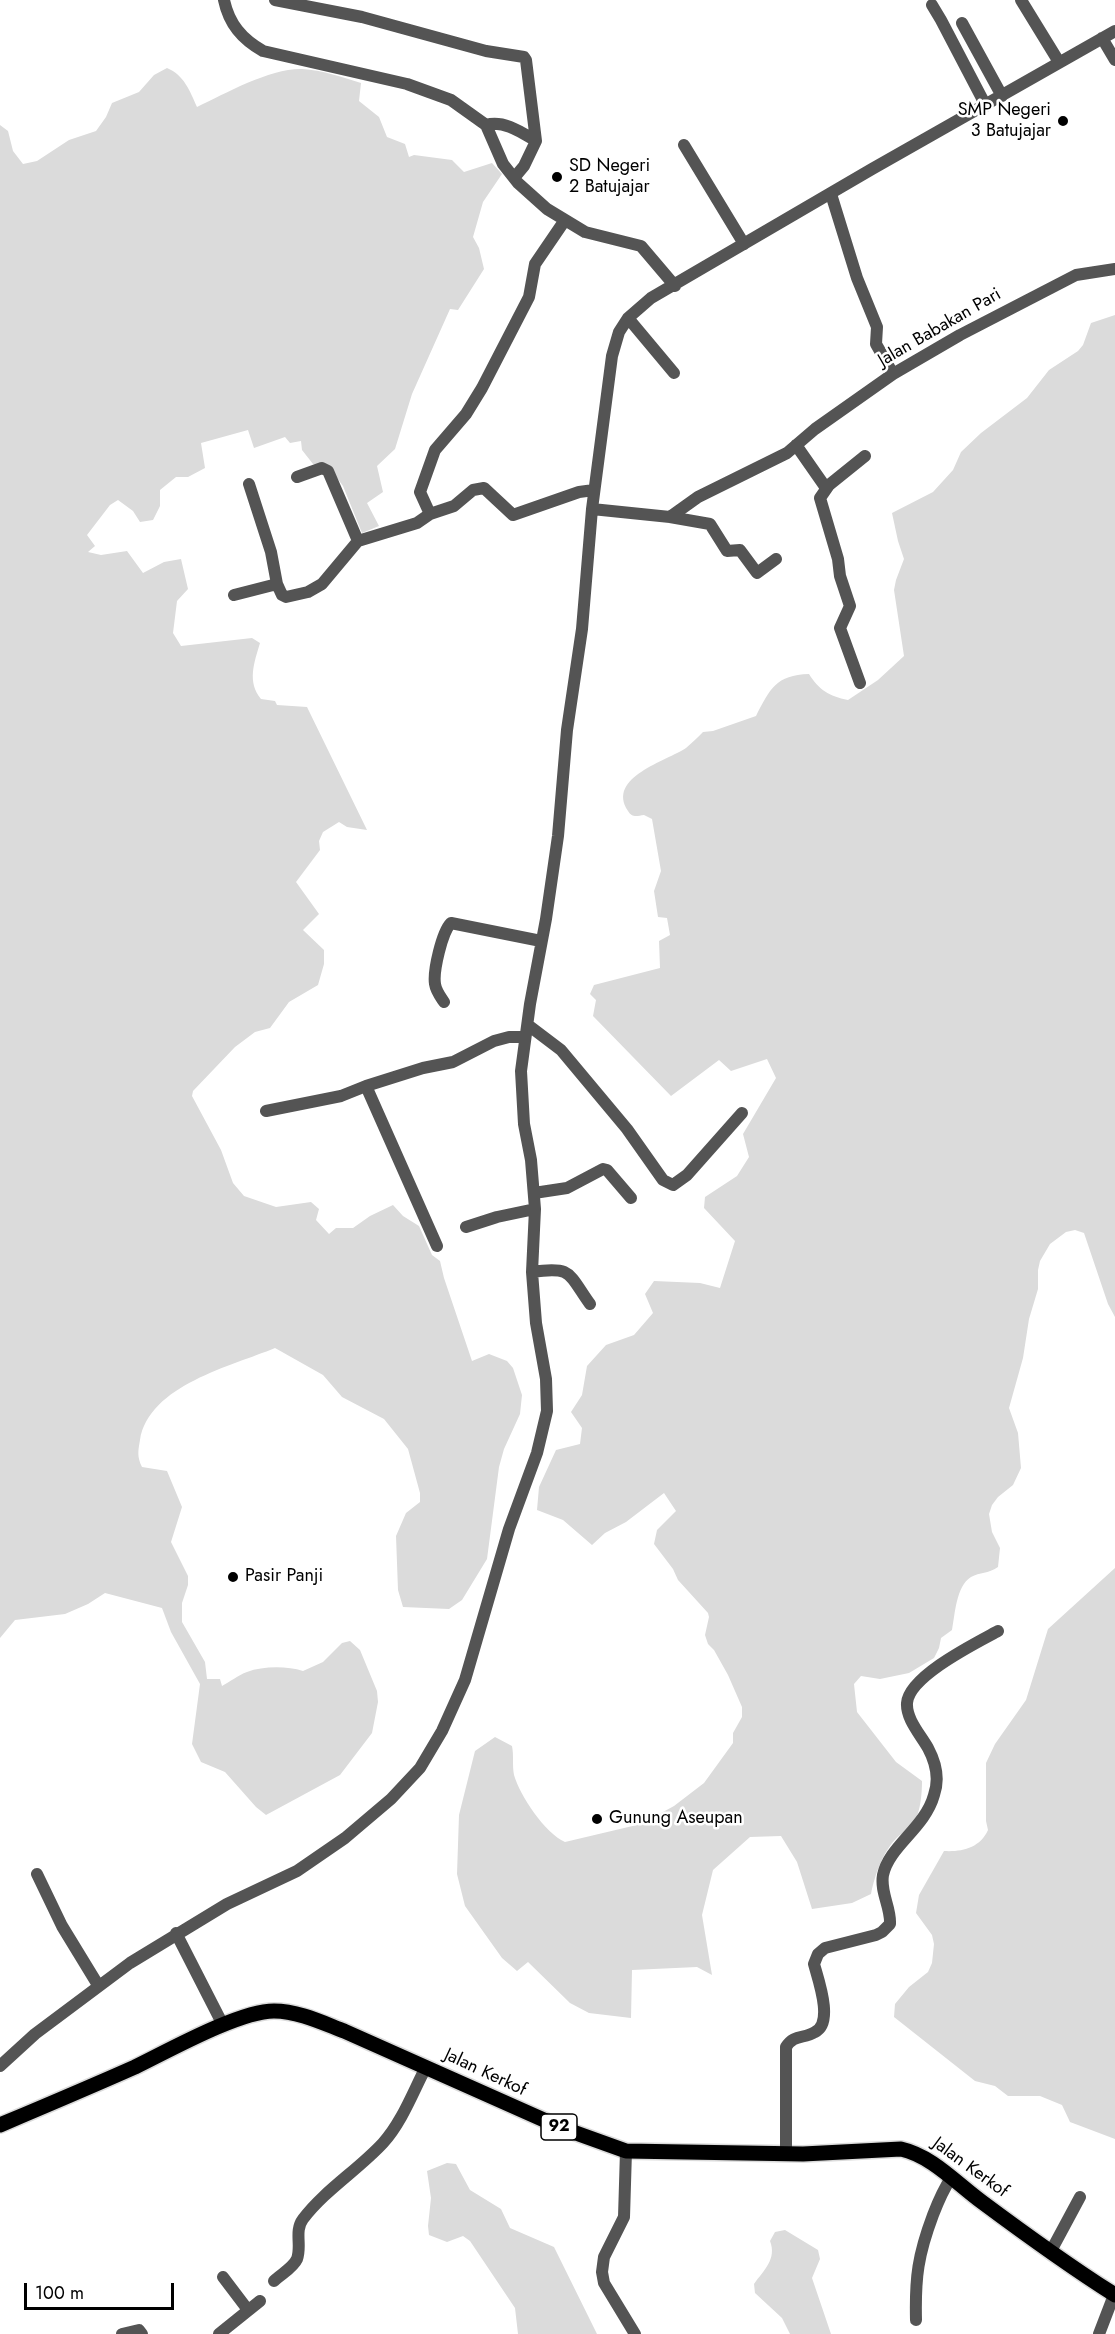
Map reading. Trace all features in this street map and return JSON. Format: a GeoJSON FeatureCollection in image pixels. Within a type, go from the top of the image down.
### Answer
{"type":"FeatureCollection","features":[{"type":"Feature","properties":{"kind":"main road","name":"Jalan Kerkof"},"geometry":{"type":"LineString","coordinates":[[0,2125],[86,2089],[223,2025],[274,2011],[294,2014],[344,2031],[562,2128],[626,2151],[786,2154],[901,2149],[922,2156],[1115,2295]]}},
{"type":"Feature","properties":{"kind":"street"},"geometry":{"type":"LineString","coordinates":[[224,0],[237,31],[246,41],[263,51],[407,84],[451,100],[486,125],[498,155],[514,178],[547,209],[585,232],[640,246],[675,286]]}},
{"type":"Feature","properties":{"kind":"street"},"geometry":{"type":"LineString","coordinates":[[275,0],[362,17],[486,51],[524,57],[536,141],[524,166],[514,178]]}},
{"type":"Feature","properties":{"kind":"street"},"geometry":{"type":"LineString","coordinates":[[1021,0],[1059,62]]}},
{"type":"Feature","properties":{"kind":"street"},"geometry":{"type":"LineString","coordinates":[[932,5],[986,106]]}},
{"type":"Feature","properties":{"kind":"street"},"geometry":{"type":"LineString","coordinates":[[962,23],[1002,96]]}},
{"type":"Feature","properties":{"kind":"street"},"geometry":{"type":"LineString","coordinates":[[0,2065],[35,2034],[98,1985],[176,1934],[248,1893],[297,1871],[345,1838],[404,1786],[420,1768],[438,1739],[465,1680],[509,1529],[544,1428],[548,1397],[536,1323],[532,1272],[535,1209],[524,1124],[521,1071],[558,836],[567,730],[582,629],[594,490],[612,357],[620,332],[628,318],[651,298],[1115,31]]}},
{"type":"Feature","properties":{"kind":"street"},"geometry":{"type":"LineString","coordinates":[[1102,38],[1115,60]]}},
{"type":"Feature","properties":{"kind":"street"},"geometry":{"type":"LineString","coordinates":[[486,125],[496,123],[506,125],[536,141]]}},
{"type":"Feature","properties":{"kind":"street"},"geometry":{"type":"LineString","coordinates":[[684,145],[744,244]]}},
{"type":"Feature","properties":{"kind":"street"},"geometry":{"type":"LineString","coordinates":[[831,194],[857,278],[877,327],[876,344],[893,374]]}},
{"type":"Feature","properties":{"kind":"street"},"geometry":{"type":"LineString","coordinates":[[430,514],[420,492],[435,450],[466,414],[482,388],[529,297],[535,264],[565,220]]}},
{"type":"Feature","properties":{"kind":"street","name":"Jalan Babakan Pari"},"geometry":{"type":"LineString","coordinates":[[670,517],[698,497],[787,453],[815,429],[893,374],[960,334],[1076,275],[1115,269]]}},
{"type":"Feature","properties":{"kind":"street"},"geometry":{"type":"LineString","coordinates":[[628,318],[674,373]]}},
{"type":"Feature","properties":{"kind":"street"},"geometry":{"type":"LineString","coordinates":[[796,445],[826,488]]}},
{"type":"Feature","properties":{"kind":"street"},"geometry":{"type":"LineString","coordinates":[[860,683],[840,628],[851,609],[820,504],[821,494],[826,488],[865,456]]}},
{"type":"Feature","properties":{"kind":"street"},"geometry":{"type":"LineString","coordinates":[[297,477],[322,468],[328,471],[358,541]]}},
{"type":"Feature","properties":{"kind":"street"},"geometry":{"type":"LineString","coordinates":[[249,484],[271,552],[277,584],[282,595],[286,597],[316,588],[326,580],[358,541],[413,525],[430,514],[454,506],[473,490],[484,488],[513,515],[579,492],[594,490]]}},
{"type":"Feature","properties":{"kind":"street"},"geometry":{"type":"LineString","coordinates":[[592,509],[670,517],[710,524],[723,547],[730,552],[740,550],[757,573],[776,559]]}},
{"type":"Feature","properties":{"kind":"street"},"geometry":{"type":"LineString","coordinates":[[234,595],[277,584]]}},
{"type":"Feature","properties":{"kind":"street"},"geometry":{"type":"LineString","coordinates":[[444,1002],[437,992],[435,978],[441,945],[447,927],[451,923],[541,941]]}},
{"type":"Feature","properties":{"kind":"street"},"geometry":{"type":"LineString","coordinates":[[266,1111],[342,1096],[423,1068],[453,1062],[502,1039],[526,1031],[561,1050],[627,1129],[652,1166],[668,1184],[674,1185],[687,1175],[742,1113]]}},
{"type":"Feature","properties":{"kind":"street"},"geometry":{"type":"LineString","coordinates":[[366,1086],[437,1246]]}},
{"type":"Feature","properties":{"kind":"street"},"geometry":{"type":"LineString","coordinates":[[534,1193],[567,1188],[603,1169],[607,1170],[631,1198]]}},
{"type":"Feature","properties":{"kind":"street"},"geometry":{"type":"LineString","coordinates":[[466,1227],[497,1217],[535,1209]]}},
{"type":"Feature","properties":{"kind":"street"},"geometry":{"type":"LineString","coordinates":[[532,1272],[556,1269],[566,1271],[590,1304]]}},
{"type":"Feature","properties":{"kind":"street"},"geometry":{"type":"LineString","coordinates":[[786,2154],[786,2047],[798,2036],[816,2032],[821,2026],[825,2004],[813,1964],[818,1954],[825,1948],[876,1935],[890,1924],[891,1917],[882,1892],[883,1875],[890,1857],[926,1816],[934,1795],[937,1778],[936,1763],[909,1716],[907,1702],[910,1692],[953,1655],[998,1631]]}},
{"type":"Feature","properties":{"kind":"street"},"geometry":{"type":"LineString","coordinates":[[37,1874],[62,1926],[98,1985]]}},
{"type":"Feature","properties":{"kind":"street"},"geometry":{"type":"LineString","coordinates":[[176,1934],[223,2025]]}},
{"type":"Feature","properties":{"kind":"street"},"geometry":{"type":"LineString","coordinates":[[274,2281],[296,2262],[299,2225],[303,2219],[384,2142],[426,2067]]}},
{"type":"Feature","properties":{"kind":"street"},"geometry":{"type":"LineString","coordinates":[[626,2151],[624,2217],[603,2258],[602,2272],[604,2283],[636,2334]]}},
{"type":"Feature","properties":{"kind":"street"},"geometry":{"type":"LineString","coordinates":[[916,2320],[915,2287],[919,2255],[944,2189],[951,2178]]}},
{"type":"Feature","properties":{"kind":"street"},"geometry":{"type":"LineString","coordinates":[[1051,2251],[1080,2197]]}},
{"type":"Feature","properties":{"kind":"street"},"geometry":{"type":"LineString","coordinates":[[223,2277],[248,2310]]}},
{"type":"Feature","properties":{"kind":"street"},"geometry":{"type":"LineString","coordinates":[[1099,2334],[1115,2295]]}},
{"type":"Feature","properties":{"kind":"street"},"geometry":{"type":"LineString","coordinates":[[219,2334],[260,2301]]}},
{"type":"Feature","properties":{"kind":"street"},"geometry":{"type":"LineString","coordinates":[[122,2334],[139,2330],[142,2334]]}},
{"type":"Feature","properties":{"kind":"shaded area"},"geometry":{"type":"Polygon","coordinates":[[[167,68],[182,79],[197,107],[249,82],[290,70],[317,71],[347,78],[361,83],[359,101],[379,117],[387,137],[405,144],[409,157],[414,155],[452,160],[464,172],[492,163],[502,174],[483,202],[473,237],[479,248],[484,269],[458,310],[450,309],[412,394],[395,449],[377,466],[383,492],[367,503],[379,526],[362,533],[343,486],[328,466],[313,464],[302,450],[301,441],[290,443],[285,437],[254,448],[248,430],[201,443],[205,468],[188,477],[176,477],[160,490],[160,506],[153,520],[140,522],[133,511],[118,500],[110,505],[87,535],[95,546],[88,552],[101,555],[127,551],[143,573],[164,562],[181,559],[188,589],[177,601],[173,633],[181,646],[252,638],[260,643],[253,672],[257,693],[261,699],[275,701],[277,705],[307,707],[367,830],[347,827],[339,822],[323,832],[319,841],[320,850],[296,882],[319,914],[303,930],[324,950],[324,964],[318,985],[289,1002],[270,1028],[255,1032],[235,1047],[193,1091],[192,1096],[221,1150],[233,1183],[244,1196],[276,1207],[311,1202],[319,1209],[316,1220],[329,1234],[336,1228],[353,1228],[370,1216],[393,1205],[403,1216],[419,1226],[432,1255],[440,1261],[472,1361],[489,1354],[507,1361],[513,1368],[522,1395],[520,1414],[504,1449],[499,1467],[487,1559],[462,1600],[449,1609],[403,1607],[398,1590],[396,1536],[406,1513],[420,1502],[420,1493],[408,1449],[384,1419],[342,1397],[323,1375],[275,1348],[195,1380],[175,1391],[159,1405],[147,1421],[140,1440],[139,1460],[142,1467],[167,1471],[182,1507],[171,1542],[188,1576],[188,1585],[182,1603],[182,1622],[205,1662],[207,1679],[220,1679],[222,1686],[253,1670],[282,1668],[303,1671],[323,1662],[342,1643],[350,1641],[360,1650],[377,1691],[378,1702],[372,1733],[340,1775],[266,1815],[225,1772],[201,1762],[192,1744],[200,1684],[171,1632],[162,1608],[105,1593],[88,1604],[65,1614],[15,1620],[0,1638],[0,125],[8,131],[13,151],[23,164],[37,161],[69,140],[96,131],[112,103],[139,92],[154,75],[167,68]]]}},
{"type":"Feature","properties":{"kind":"shaded area"},"geometry":{"type":"Polygon","coordinates":[[[1115,315],[1115,1317],[1108,1304],[1084,1233],[1075,1230],[1066,1232],[1050,1244],[1040,1261],[1038,1289],[1009,1408],[1018,1433],[1021,1468],[1013,1485],[998,1497],[989,1514],[992,1532],[1000,1548],[998,1567],[974,1575],[966,1581],[957,1601],[952,1630],[941,1638],[934,1658],[909,1673],[880,1679],[861,1676],[854,1684],[857,1712],[896,1762],[922,1781],[921,1800],[916,1820],[909,1830],[894,1840],[889,1847],[878,1870],[871,1894],[852,1903],[812,1909],[797,1862],[781,1836],[750,1837],[713,1870],[702,1915],[712,1975],[697,1967],[632,1970],[631,2018],[589,2013],[570,2003],[528,1962],[517,1971],[502,1958],[465,1906],[457,1874],[459,1815],[475,1751],[495,1737],[512,1746],[514,1775],[528,1803],[549,1831],[565,1842],[641,1824],[674,1806],[704,1783],[733,1743],[733,1733],[742,1717],[742,1707],[728,1675],[708,1644],[705,1635],[708,1613],[678,1580],[673,1569],[654,1544],[657,1530],[676,1511],[664,1493],[626,1522],[605,1533],[592,1545],[563,1520],[537,1510],[539,1487],[556,1450],[580,1444],[582,1428],[571,1412],[582,1395],[587,1366],[606,1345],[634,1335],[653,1313],[645,1294],[654,1281],[700,1283],[720,1288],[735,1241],[704,1208],[705,1197],[737,1176],[749,1157],[743,1134],[776,1078],[767,1059],[731,1071],[719,1060],[671,1096],[593,1016],[596,1000],[590,994],[594,985],[660,968],[659,941],[670,935],[667,918],[658,917],[654,891],[661,871],[652,819],[644,815],[631,815],[623,799],[625,789],[642,772],[686,748],[703,732],[713,731],[756,716],[775,685],[789,677],[809,674],[825,691],[848,700],[878,680],[904,656],[894,590],[904,559],[892,513],[933,492],[953,470],[961,452],[981,433],[1027,398],[1049,370],[1078,351],[1083,345],[1091,323],[1115,315]]]}},
{"type":"Feature","properties":{"kind":"shaded area"},"geometry":{"type":"Polygon","coordinates":[[[1115,1568],[1115,2139],[1070,2122],[1062,2105],[1040,2096],[1008,2096],[995,2086],[975,2081],[894,2017],[895,2004],[909,1987],[928,1972],[932,1963],[934,1944],[932,1935],[916,1913],[919,1895],[944,1851],[970,1848],[985,1836],[988,1830],[986,1763],[995,1744],[1026,1700],[1048,1629],[1115,1568]]]}},
{"type":"Feature","properties":{"kind":"shaded area"},"geometry":{"type":"Polygon","coordinates":[[[447,2163],[456,2164],[470,2190],[501,2209],[510,2228],[554,2247],[597,2334],[518,2334],[515,2308],[470,2241],[463,2236],[447,2242],[429,2235],[431,2198],[427,2171],[447,2163]]]}},
{"type":"Feature","properties":{"kind":"shaded area"},"geometry":{"type":"Polygon","coordinates":[[[785,2230],[818,2250],[820,2259],[812,2278],[831,2334],[790,2334],[782,2318],[755,2293],[754,2284],[771,2259],[770,2241],[775,2232],[785,2230]]]}},
{"type":"Feature","properties":{"kind":"place","name":"SMP Negeri 3 Batujajar"},"geometry":{"type":"Point","coordinates":[1063,121]}},
{"type":"Feature","properties":{"kind":"place","name":"SD Negeri 2 Batujajar"},"geometry":{"type":"Point","coordinates":[557,177]}},
{"type":"Feature","properties":{"kind":"place","name":"Pasir Panji"},"geometry":{"type":"Point","coordinates":[233,1577]}},
{"type":"Feature","properties":{"kind":"place","name":"Gunung Aseupan"},"geometry":{"type":"Point","coordinates":[597,1819]}}]}
